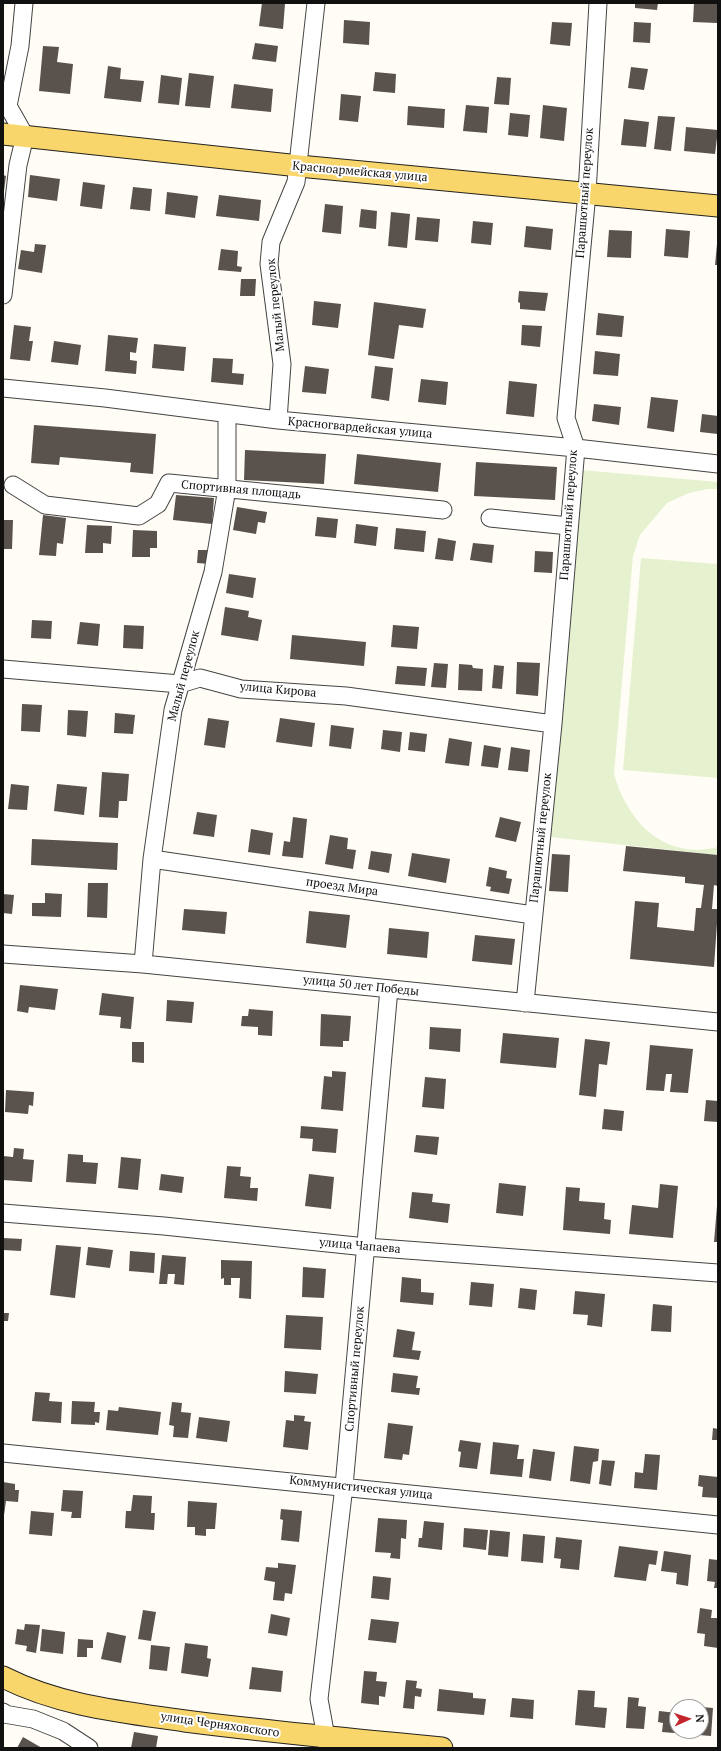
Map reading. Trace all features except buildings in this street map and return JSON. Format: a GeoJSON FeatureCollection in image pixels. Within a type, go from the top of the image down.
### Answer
{"type":"FeatureCollection","features":[{"type":"Feature","properties":{"kind":"main road","name":"Красноармейская улица"},"geometry":{"type":"LineString","coordinates":[[3,134],[299,166],[718,206]]}},
{"type":"Feature","properties":{"kind":"main road","name":"улица Черняховского"},"geometry":{"type":"LineString","coordinates":[[3,1677],[44,1694],[96,1708],[278,1733],[327,1743],[442,1748]]}},
{"type":"Feature","properties":{"kind":"street"},"geometry":{"type":"LineString","coordinates":[[3,295],[18,165],[25,136],[8,106],[20,46],[24,3]]}},
{"type":"Feature","properties":{"kind":"street","name":"Малый переулок"},"geometry":{"type":"LineString","coordinates":[[278,420],[282,364],[269,264],[270,242],[296,182],[299,166],[316,3]]}},
{"type":"Feature","properties":{"kind":"street","name":"Парашютный переулок"},"geometry":{"type":"LineString","coordinates":[[525,1004],[553,724],[576,448],[566,418],[587,193],[598,3]]}},
{"type":"Feature","properties":{"kind":"street","name":"Красногвардейская улица"},"geometry":{"type":"LineString","coordinates":[[3,388],[106,398],[278,420],[576,448],[718,464]]}},
{"type":"Feature","properties":{"kind":"street","name":"Малый переулок"},"geometry":{"type":"LineString","coordinates":[[143,964],[152,859],[173,710],[213,572],[227,488],[227,414]]}},
{"type":"Feature","properties":{"kind":"street","name":"Спортивная площадь"},"geometry":{"type":"LineString","coordinates":[[13,485],[45,505],[139,516],[158,504],[169,483],[443,510]]}},
{"type":"Feature","properties":{"kind":"street"},"geometry":{"type":"LineString","coordinates":[[490,518],[570,526]]}},
{"type":"Feature","properties":{"kind":"street","name":"улица Кирова"},"geometry":{"type":"LineString","coordinates":[[3,669],[180,684],[200,678],[241,689],[346,696],[553,724]]}},
{"type":"Feature","properties":{"kind":"street","name":"проезд Мира"},"geometry":{"type":"LineString","coordinates":[[152,859],[533,915]]}},
{"type":"Feature","properties":{"kind":"street","name":"улица 50 лет Победы"},"geometry":{"type":"LineString","coordinates":[[3,954],[143,964],[525,1004],[718,1022]]}},
{"type":"Feature","properties":{"kind":"street","name":"Спортивный переулок"},"geometry":{"type":"LineString","coordinates":[[327,1743],[319,1699],[344,1486],[389,989]]}},
{"type":"Feature","properties":{"kind":"street","name":"улица Чапаева"},"geometry":{"type":"LineString","coordinates":[[3,1212],[164,1226],[366,1247],[718,1273]]}},
{"type":"Feature","properties":{"kind":"street","name":"Коммунистическая улица"},"geometry":{"type":"LineString","coordinates":[[3,1453],[344,1486],[718,1525]]}},
{"type":"Feature","properties":{"kind":"street"},"geometry":{"type":"LineString","coordinates":[[3,1714],[33,1719],[63,1731],[89,1748]]}},
{"type":"Feature","properties":{"kind":"green space"},"geometry":{"type":"Polygon","coordinates":[[[581,470],[718,482],[718,489],[708,489],[689,493],[667,503],[640,535],[633,556],[614,774],[620,792],[629,808],[639,822],[651,834],[665,843],[681,848],[699,850],[718,847],[718,855],[550,837],[581,470]]]}},
{"type":"Feature","properties":{"kind":"green space"},"geometry":{"type":"Polygon","coordinates":[[[641,558],[718,564],[718,778],[623,770],[641,558]]]}}]}
